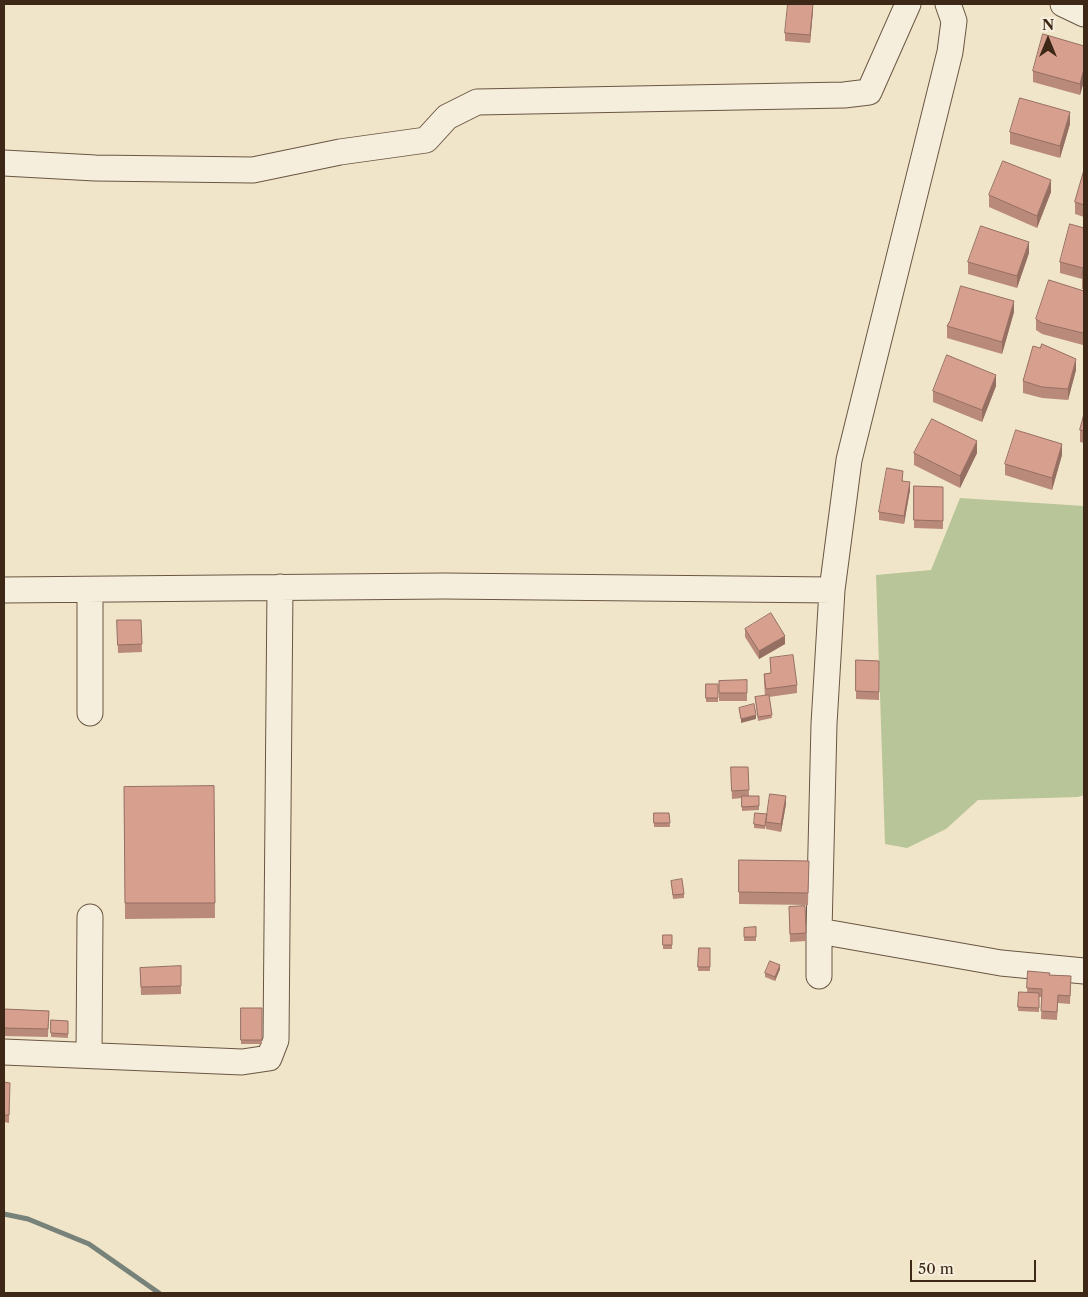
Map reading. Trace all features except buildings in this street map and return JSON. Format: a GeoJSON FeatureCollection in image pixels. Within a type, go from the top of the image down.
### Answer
{"type":"FeatureCollection","features":[{"type":"Feature","properties":{"kind":"street"},"geometry":{"type":"LineString","coordinates":[[4,163],[95,168],[253,170],[340,152],[426,140],[447,117],[477,102],[844,95],[869,92],[908,4]]}},
{"type":"Feature","properties":{"kind":"street"},"geometry":{"type":"LineString","coordinates":[[819,976],[824,724],[832,590],[849,460],[950,52],[954,21],[948,4]]}},
{"type":"Feature","properties":{"kind":"street"},"geometry":{"type":"LineString","coordinates":[[1063,4],[1084,13]]}},
{"type":"Feature","properties":{"kind":"street"},"geometry":{"type":"LineString","coordinates":[[1078,4],[1084,13]]}},
{"type":"Feature","properties":{"kind":"street"},"geometry":{"type":"LineString","coordinates":[[4,590],[444,586],[832,590]]}},
{"type":"Feature","properties":{"kind":"street"},"geometry":{"type":"LineString","coordinates":[[4,1052],[242,1062],[270,1058],[276,1040],[280,587]]}},
{"type":"Feature","properties":{"kind":"street"},"geometry":{"type":"LineString","coordinates":[[90,590],[90,713]]}},
{"type":"Feature","properties":{"kind":"street"},"geometry":{"type":"LineString","coordinates":[[89,1055],[90,917]]}},
{"type":"Feature","properties":{"kind":"street"},"geometry":{"type":"LineString","coordinates":[[819,932],[1001,963],[1084,971]]}},
{"type":"Feature","properties":{"kind":"green space"},"geometry":{"type":"Polygon","coordinates":[[[960,498],[1084,506],[1084,795],[1078,797],[978,800],[946,829],[907,848],[885,844],[876,575],[931,570],[960,498]]]}},
{"type":"Feature","properties":{"kind":"waterway"},"geometry":{"type":"LineString","coordinates":[[4,1214],[28,1219],[89,1244],[159,1293]]}}]}
